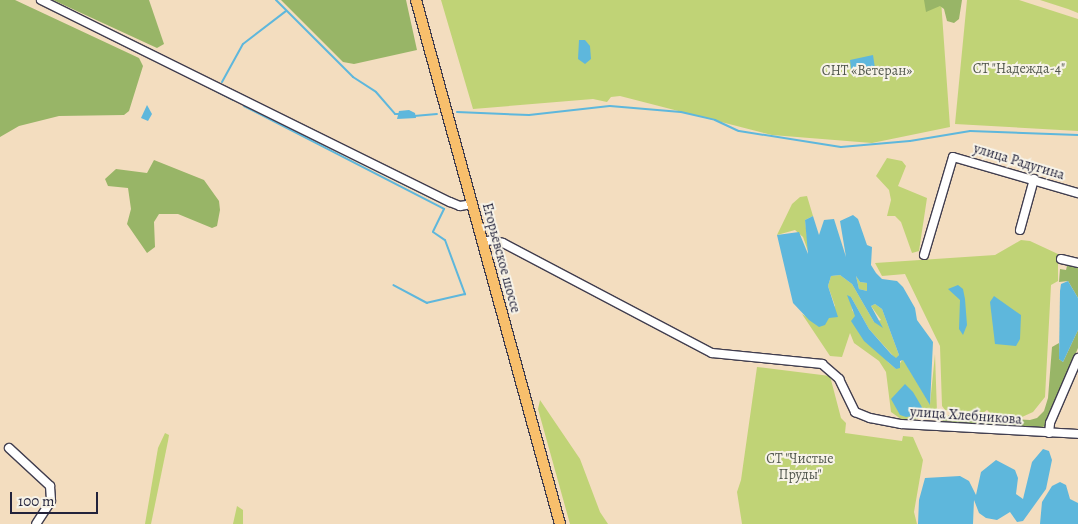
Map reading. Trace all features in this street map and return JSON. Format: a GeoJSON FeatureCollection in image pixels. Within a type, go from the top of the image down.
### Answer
{"type":"FeatureCollection","features":[{"type":"Feature","properties":{"kind":"main road","name":"Егорьевское шоссе"},"geometry":{"type":"LineString","coordinates":[[416,0],[560,524]]}},
{"type":"Feature","properties":{"kind":"street"},"geometry":{"type":"LineString","coordinates":[[41,0],[450,202],[460,206],[472,204]]}},
{"type":"Feature","properties":{"kind":"street","name":"улица Радугина"},"geometry":{"type":"LineString","coordinates":[[924,255],[953,157],[1078,192]]}},
{"type":"Feature","properties":{"kind":"street"},"geometry":{"type":"LineString","coordinates":[[1020,230],[1034,179]]}},
{"type":"Feature","properties":{"kind":"street","name":"улица Хлебникова"},"geometry":{"type":"LineString","coordinates":[[482,242],[492,240],[503,243],[712,353],[822,364],[839,379],[854,412],[901,424],[1078,434]]}},
{"type":"Feature","properties":{"kind":"street"},"geometry":{"type":"LineString","coordinates":[[1062,259],[1078,264]]}},
{"type":"Feature","properties":{"kind":"street"},"geometry":{"type":"LineString","coordinates":[[1049,433],[1078,358]]}},
{"type":"Feature","properties":{"kind":"street"},"geometry":{"type":"LineString","coordinates":[[1069,379],[1078,381]]}},
{"type":"Feature","properties":{"kind":"street"},"geometry":{"type":"LineString","coordinates":[[9,448],[50,486],[51,501],[36,524]]}},
{"type":"Feature","properties":{"kind":"green space"},"geometry":{"type":"Polygon","coordinates":[[[0,0],[15,0],[139,58],[143,66],[129,111],[124,115],[59,116],[19,126],[0,137],[0,0]]]}},
{"type":"Feature","properties":{"kind":"green space"},"geometry":{"type":"Polygon","coordinates":[[[53,0],[149,0],[164,44],[157,48],[53,0]]]}},
{"type":"Feature","properties":{"kind":"green space"},"geometry":{"type":"Polygon","coordinates":[[[281,0],[406,0],[417,50],[354,64],[343,62],[281,0]]]}},
{"type":"Feature","properties":{"kind":"green space","name":"СНТ «Ветеран»"},"geometry":{"type":"Polygon","coordinates":[[[441,0],[941,0],[950,127],[872,143],[772,135],[620,96],[611,97],[607,102],[593,99],[473,109],[441,0]]]}},
{"type":"Feature","properties":{"kind":"green space"},"geometry":{"type":"Polygon","coordinates":[[[924,0],[962,0],[959,19],[954,23],[947,21],[944,9],[940,6],[926,12],[924,0]]]}},
{"type":"Feature","properties":{"kind":"green space","name":"СТ \"Надежда-4\""},"geometry":{"type":"Polygon","coordinates":[[[967,0],[1019,0],[1078,19],[1078,131],[955,124],[967,0]]]}},
{"type":"Feature","properties":{"kind":"green space"},"geometry":{"type":"Polygon","coordinates":[[[1040,0],[1078,0],[1078,13],[1068,9],[1040,0]]]}},
{"type":"Feature","properties":{"kind":"green space"},"geometry":{"type":"Polygon","coordinates":[[[887,158],[902,161],[906,166],[898,186],[927,198],[919,251],[912,253],[901,222],[895,216],[887,216],[891,200],[889,190],[876,176],[887,158]]]}},
{"type":"Feature","properties":{"kind":"green space"},"geometry":{"type":"Polygon","coordinates":[[[154,160],[204,180],[219,201],[220,210],[217,226],[212,228],[178,214],[159,214],[154,222],[155,247],[147,253],[127,224],[131,209],[128,188],[108,186],[105,179],[116,169],[147,173],[154,160]]]}},
{"type":"Feature","properties":{"kind":"green space"},"geometry":{"type":"Polygon","coordinates":[[[807,196],[813,216],[805,220],[809,254],[803,237],[795,230],[777,235],[792,204],[800,197],[807,196]]]}},
{"type":"Feature","properties":{"kind":"green space"},"geometry":{"type":"Polygon","coordinates":[[[1021,240],[1030,241],[1058,254],[1058,281],[1051,285],[1045,397],[1033,412],[1022,417],[991,414],[987,410],[983,413],[945,410],[942,406],[940,346],[905,274],[882,276],[875,263],[995,255],[1021,240]]]}},
{"type":"Feature","properties":{"kind":"green space"},"geometry":{"type":"Polygon","coordinates":[[[1068,262],[1078,266],[1078,298],[1068,281],[1059,282],[1060,269],[1066,270],[1068,262]]]}},
{"type":"Feature","properties":{"kind":"green space"},"geometry":{"type":"Polygon","coordinates":[[[840,275],[852,284],[874,322],[881,320],[871,306],[875,304],[882,309],[899,355],[896,359],[869,329],[851,297],[852,310],[888,362],[896,369],[903,359],[930,404],[935,354],[937,412],[913,420],[901,419],[891,412],[886,372],[879,361],[854,343],[850,333],[842,357],[830,356],[802,314],[816,323],[835,306],[828,286],[831,276],[840,275]]]}},
{"type":"Feature","properties":{"kind":"green space"},"geometry":{"type":"Polygon","coordinates":[[[856,276],[860,282],[867,283],[867,291],[859,289],[856,276]]]}},
{"type":"Feature","properties":{"kind":"green space"},"geometry":{"type":"Polygon","coordinates":[[[1078,330],[1078,348],[1045,426],[1038,429],[942,421],[949,415],[1030,420],[1037,418],[1044,411],[1048,398],[1052,347],[1059,343],[1059,359],[1063,362],[1078,330]]]}},
{"type":"Feature","properties":{"kind":"green space","name":"СТ \"Чистые Пруды\""},"geometry":{"type":"Polygon","coordinates":[[[757,367],[830,376],[841,418],[846,423],[845,433],[902,441],[903,436],[913,437],[923,460],[914,512],[917,524],[742,524],[737,492],[741,480],[757,367]]]}},
{"type":"Feature","properties":{"kind":"green space"},"geometry":{"type":"Polygon","coordinates":[[[540,400],[580,459],[600,512],[608,524],[570,524],[538,409],[540,400]]]}},
{"type":"Feature","properties":{"kind":"green space"},"geometry":{"type":"Polygon","coordinates":[[[165,433],[169,435],[151,524],[145,524],[158,448],[165,433]]]}},
{"type":"Feature","properties":{"kind":"green space"},"geometry":{"type":"Polygon","coordinates":[[[237,506],[243,510],[243,524],[233,524],[237,506]]]}},
{"type":"Feature","properties":{"kind":"water"},"geometry":{"type":"Polygon","coordinates":[[[579,40],[585,40],[590,46],[591,59],[585,64],[578,59],[579,40]]]}},
{"type":"Feature","properties":{"kind":"water"},"geometry":{"type":"Polygon","coordinates":[[[873,55],[876,75],[852,76],[850,60],[873,55]]]}},
{"type":"Feature","properties":{"kind":"water"},"geometry":{"type":"Polygon","coordinates":[[[147,105],[152,114],[148,121],[141,118],[147,105]]]}},
{"type":"Feature","properties":{"kind":"water"},"geometry":{"type":"Polygon","coordinates":[[[409,110],[415,113],[416,118],[397,119],[399,111],[409,110]]]}},
{"type":"Feature","properties":{"kind":"water"},"geometry":{"type":"Polygon","coordinates":[[[853,215],[858,219],[867,245],[872,247],[871,265],[882,279],[897,281],[903,287],[915,308],[917,320],[933,342],[930,405],[903,360],[900,361],[900,368],[896,369],[864,341],[851,321],[855,316],[847,295],[851,297],[869,329],[891,354],[896,358],[899,355],[882,309],[875,304],[871,306],[883,328],[874,322],[852,284],[840,275],[831,276],[828,286],[838,317],[829,318],[825,325],[819,327],[809,320],[793,303],[777,235],[799,232],[808,254],[805,220],[813,216],[819,235],[824,220],[834,219],[846,257],[840,221],[853,215]],[[856,276],[859,289],[867,291],[867,283],[860,282],[856,276]]]}},
{"type":"Feature","properties":{"kind":"water"},"geometry":{"type":"Polygon","coordinates":[[[1068,281],[1078,298],[1078,330],[1063,362],[1059,359],[1060,291],[1061,284],[1068,281]]]}},
{"type":"Feature","properties":{"kind":"water"},"geometry":{"type":"Polygon","coordinates":[[[958,285],[963,289],[965,299],[967,325],[963,335],[959,329],[960,300],[948,289],[958,285]]]}},
{"type":"Feature","properties":{"kind":"water"},"geometry":{"type":"Polygon","coordinates":[[[994,296],[1021,315],[1020,339],[1016,346],[995,344],[990,302],[994,296]]]}},
{"type":"Feature","properties":{"kind":"water"},"geometry":{"type":"Polygon","coordinates":[[[905,384],[913,392],[926,414],[906,417],[900,415],[891,399],[905,384]]]}},
{"type":"Feature","properties":{"kind":"water"},"geometry":{"type":"Polygon","coordinates":[[[1043,449],[1049,451],[1052,460],[1046,489],[1023,521],[1017,522],[1010,512],[997,520],[986,518],[979,513],[974,500],[973,524],[918,524],[919,500],[925,478],[960,476],[969,481],[976,495],[981,472],[996,460],[1015,470],[1018,478],[1016,494],[1023,499],[1032,462],[1043,449]]]}},
{"type":"Feature","properties":{"kind":"water"},"geometry":{"type":"Polygon","coordinates":[[[1060,482],[1066,485],[1070,499],[1078,503],[1078,524],[1040,524],[1042,502],[1052,486],[1060,482]]]}},
{"type":"Feature","properties":{"kind":"waterway"},"geometry":{"type":"LineString","coordinates":[[276,0],[353,77],[376,92],[395,114],[400,114]]}},
{"type":"Feature","properties":{"kind":"waterway"},"geometry":{"type":"LineString","coordinates":[[222,82],[243,44],[286,11]]}},
{"type":"Feature","properties":{"kind":"waterway"},"geometry":{"type":"LineString","coordinates":[[218,92],[233,100]]}},
{"type":"Feature","properties":{"kind":"waterway"},"geometry":{"type":"LineString","coordinates":[[244,106],[444,209],[433,232],[445,240],[465,294],[427,303],[393,285]]}},
{"type":"Feature","properties":{"kind":"waterway"},"geometry":{"type":"LineString","coordinates":[[457,112],[529,115],[610,106],[681,112],[715,120],[739,131],[841,147],[910,141],[970,131],[1078,135]]}},
{"type":"Feature","properties":{"kind":"waterway"},"geometry":{"type":"LineString","coordinates":[[414,116],[437,114]]}}]}
